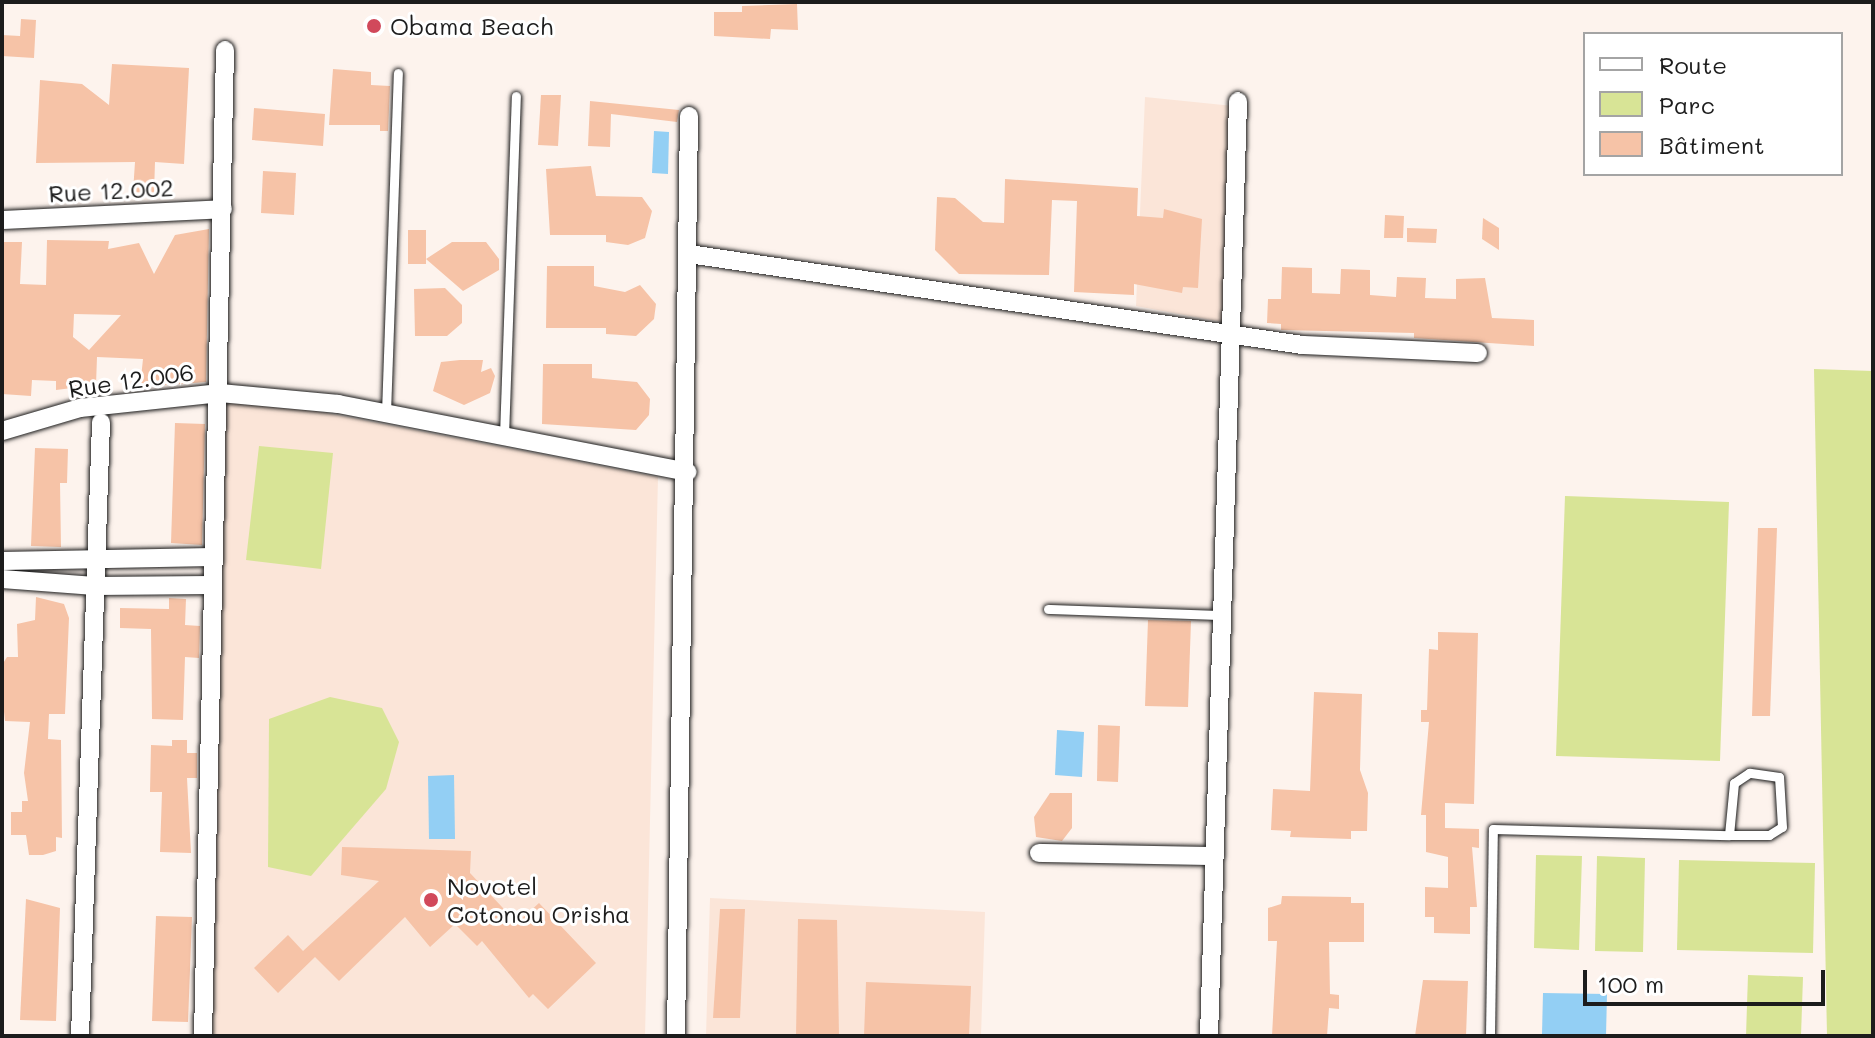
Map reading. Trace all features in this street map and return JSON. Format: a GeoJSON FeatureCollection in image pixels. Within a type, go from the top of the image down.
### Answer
{"type":"FeatureCollection","features":[{"type":"Feature","properties":{"kind":"street"},"geometry":{"type":"LineString","coordinates":[[203,1036],[211,585],[220,393],[225,50]]}},
{"type":"Feature","properties":{"kind":"street"},"geometry":{"type":"LineString","coordinates":[[1209,1036],[1238,101]]}},
{"type":"Feature","properties":{"kind":"street"},"geometry":{"type":"LineString","coordinates":[[676,1036],[687,472],[689,116]]}},
{"type":"Feature","properties":{"kind":"street","name":"Rue 12.002"},"geometry":{"type":"LineString","coordinates":[[2,220],[223,209]]}},
{"type":"Feature","properties":{"kind":"street"},"geometry":{"type":"LineString","coordinates":[[689,254],[1229,330],[1302,345],[1478,353]]}},
{"type":"Feature","properties":{"kind":"street","name":"Rue 12.006"},"geometry":{"type":"LineString","coordinates":[[2,431],[91,406],[220,393],[386,413],[687,472]]}},
{"type":"Feature","properties":{"kind":"street"},"geometry":{"type":"LineString","coordinates":[[80,1036],[101,422]]}},
{"type":"Feature","properties":{"kind":"street"},"geometry":{"type":"LineString","coordinates":[[2,561],[212,557]]}},
{"type":"Feature","properties":{"kind":"street"},"geometry":{"type":"LineString","coordinates":[[2,579],[95,586],[211,585]]}},
{"type":"Feature","properties":{"kind":"street"},"geometry":{"type":"LineString","coordinates":[[1039,853],[1214,856]]}},
{"type":"Feature","properties":{"kind":"lane"},"geometry":{"type":"LineString","coordinates":[[386,413],[398,73]]}},
{"type":"Feature","properties":{"kind":"lane"},"geometry":{"type":"LineString","coordinates":[[504,436],[516,96]]}},
{"type":"Feature","properties":{"kind":"lane"},"geometry":{"type":"LineString","coordinates":[[1048,609],[1221,615]]}},
{"type":"Feature","properties":{"kind":"lane"},"geometry":{"type":"LineString","coordinates":[[1490,1036],[1493,829],[1729,835],[1769,835],[1782,827],[1779,777],[1749,773],[1734,783],[1729,835]]}},
{"type":"Feature","properties":{"kind":"shaded area"},"geometry":{"type":"Polygon","coordinates":[[[1145,97],[1233,106],[1222,322],[1136,306],[1145,97]]]}},
{"type":"Feature","properties":{"kind":"shaded area"},"geometry":{"type":"Polygon","coordinates":[[[239,396],[658,477],[645,1036],[212,1036],[224,403],[239,396]]]}},
{"type":"Feature","properties":{"kind":"shaded area"},"geometry":{"type":"Polygon","coordinates":[[[710,898],[985,912],[981,1036],[706,1036],[710,898]]]}},
{"type":"Feature","properties":{"kind":"green space"},"geometry":{"type":"Polygon","coordinates":[[[1814,369],[1873,371],[1873,1036],[1827,1036],[1814,369]]]}},
{"type":"Feature","properties":{"kind":"green space"},"geometry":{"type":"Polygon","coordinates":[[[259,446],[333,453],[321,569],[246,560],[259,446]]]}},
{"type":"Feature","properties":{"kind":"green space"},"geometry":{"type":"Polygon","coordinates":[[[1565,496],[1729,502],[1720,761],[1556,756],[1565,496]]]}},
{"type":"Feature","properties":{"kind":"green space"},"geometry":{"type":"Polygon","coordinates":[[[330,697],[382,708],[399,742],[386,789],[311,876],[268,867],[269,719],[330,697]]]}},
{"type":"Feature","properties":{"kind":"green space"},"geometry":{"type":"Polygon","coordinates":[[[1536,855],[1582,856],[1579,950],[1534,948],[1536,855]]]}},
{"type":"Feature","properties":{"kind":"green space"},"geometry":{"type":"Polygon","coordinates":[[[1597,856],[1645,858],[1643,952],[1595,951],[1597,856]]]}},
{"type":"Feature","properties":{"kind":"green space"},"geometry":{"type":"Polygon","coordinates":[[[1679,860],[1815,863],[1813,953],[1677,950],[1679,860]]]}},
{"type":"Feature","properties":{"kind":"green space"},"geometry":{"type":"Polygon","coordinates":[[[1748,975],[1803,977],[1801,1036],[1746,1036],[1748,975]]]}},
{"type":"Feature","properties":{"kind":"water"},"geometry":{"type":"Polygon","coordinates":[[[654,131],[669,132],[668,174],[652,173],[654,131]]]}},
{"type":"Feature","properties":{"kind":"water"},"geometry":{"type":"Polygon","coordinates":[[[1057,730],[1084,732],[1082,777],[1055,775],[1057,730]]]}},
{"type":"Feature","properties":{"kind":"water"},"geometry":{"type":"Polygon","coordinates":[[[454,775],[455,839],[429,839],[428,776],[454,775]]]}},
{"type":"Feature","properties":{"kind":"water"},"geometry":{"type":"Polygon","coordinates":[[[1543,993],[1607,994],[1606,1036],[1542,1034],[1543,993]]]}},
{"type":"Feature","properties":{"kind":"building"},"geometry":{"type":"Polygon","coordinates":[[[797,4],[798,30],[771,29],[770,39],[714,36],[714,12],[742,12],[742,6],[797,4]]]}},
{"type":"Feature","properties":{"kind":"building"},"geometry":{"type":"Polygon","coordinates":[[[21,19],[36,20],[34,58],[2,56],[2,35],[20,36],[21,19]]]}},
{"type":"Feature","properties":{"kind":"building"},"geometry":{"type":"Polygon","coordinates":[[[112,64],[189,68],[184,164],[155,162],[154,193],[133,192],[135,162],[36,163],[40,80],[82,84],[109,105],[112,64]]]}},
{"type":"Feature","properties":{"kind":"building"},"geometry":{"type":"Polygon","coordinates":[[[333,69],[371,72],[371,85],[390,86],[388,131],[380,131],[380,125],[329,125],[333,69]]]}},
{"type":"Feature","properties":{"kind":"building"},"geometry":{"type":"Polygon","coordinates":[[[541,95],[561,95],[558,146],[538,145],[541,95]]]}},
{"type":"Feature","properties":{"kind":"building"},"geometry":{"type":"Polygon","coordinates":[[[590,101],[679,110],[677,122],[611,114],[610,147],[588,146],[590,101]]]}},
{"type":"Feature","properties":{"kind":"building"},"geometry":{"type":"Polygon","coordinates":[[[254,108],[325,114],[323,146],[252,140],[254,108]]]}},
{"type":"Feature","properties":{"kind":"building"},"geometry":{"type":"Polygon","coordinates":[[[591,166],[596,196],[642,197],[652,211],[645,238],[628,245],[606,242],[606,235],[550,235],[546,169],[591,166]]]}},
{"type":"Feature","properties":{"kind":"building"},"geometry":{"type":"Polygon","coordinates":[[[263,171],[296,173],[294,215],[261,213],[263,171]]]}},
{"type":"Feature","properties":{"kind":"building"},"geometry":{"type":"Polygon","coordinates":[[[1005,179],[1138,188],[1137,216],[1163,218],[1164,209],[1202,219],[1198,288],[1183,287],[1182,293],[1134,284],[1134,295],[1074,292],[1077,201],[1052,200],[1049,275],[959,274],[935,250],[937,197],[955,198],[983,222],[1004,223],[1005,179]]]}},
{"type":"Feature","properties":{"kind":"building"},"geometry":{"type":"Polygon","coordinates":[[[1385,215],[1404,216],[1403,238],[1384,238],[1385,215]]]}},
{"type":"Feature","properties":{"kind":"building"},"geometry":{"type":"Polygon","coordinates":[[[1483,218],[1499,228],[1499,250],[1482,239],[1483,218]]]}},
{"type":"Feature","properties":{"kind":"building"},"geometry":{"type":"Polygon","coordinates":[[[1407,228],[1437,229],[1436,243],[1407,242],[1407,228]]]}},
{"type":"Feature","properties":{"kind":"building"},"geometry":{"type":"Polygon","coordinates":[[[209,229],[206,382],[140,387],[143,359],[97,357],[96,385],[56,390],[56,381],[32,380],[31,396],[2,394],[2,242],[22,242],[20,284],[46,285],[47,240],[109,241],[108,249],[139,243],[154,274],[175,235],[209,229]],[[74,314],[73,337],[89,350],[121,315],[74,314]]]}},
{"type":"Feature","properties":{"kind":"building"},"geometry":{"type":"Polygon","coordinates":[[[408,230],[426,230],[426,264],[408,264],[408,230]]]}},
{"type":"Feature","properties":{"kind":"building"},"geometry":{"type":"Polygon","coordinates":[[[452,242],[486,242],[499,259],[499,270],[463,291],[426,259],[452,242]]]}},
{"type":"Feature","properties":{"kind":"building"},"geometry":{"type":"Polygon","coordinates":[[[547,266],[594,266],[594,286],[625,292],[640,285],[656,304],[654,319],[636,336],[606,334],[606,328],[546,328],[547,266]]]}},
{"type":"Feature","properties":{"kind":"building"},"geometry":{"type":"Polygon","coordinates":[[[1282,267],[1312,268],[1312,293],[1340,294],[1341,269],[1370,270],[1370,295],[1396,297],[1397,277],[1426,278],[1425,298],[1456,299],[1456,279],[1485,278],[1492,318],[1534,320],[1534,346],[1414,338],[1414,333],[1281,330],[1281,324],[1267,323],[1268,299],[1281,299],[1282,267]]]}},
{"type":"Feature","properties":{"kind":"building"},"geometry":{"type":"Polygon","coordinates":[[[445,288],[462,305],[462,323],[447,336],[415,336],[414,289],[445,288]]]}},
{"type":"Feature","properties":{"kind":"building"},"geometry":{"type":"Polygon","coordinates":[[[483,360],[481,372],[491,368],[495,376],[490,393],[464,405],[433,391],[441,362],[483,360]]]}},
{"type":"Feature","properties":{"kind":"building"},"geometry":{"type":"Polygon","coordinates":[[[543,364],[592,364],[592,378],[637,382],[650,399],[649,415],[636,430],[542,424],[543,364]]]}},
{"type":"Feature","properties":{"kind":"building"},"geometry":{"type":"Polygon","coordinates":[[[175,423],[205,424],[202,545],[171,543],[175,423]]]}},
{"type":"Feature","properties":{"kind":"building"},"geometry":{"type":"Polygon","coordinates":[[[35,448],[68,449],[67,483],[60,483],[61,547],[31,546],[35,448]]]}},
{"type":"Feature","properties":{"kind":"building"},"geometry":{"type":"Polygon","coordinates":[[[1758,528],[1777,528],[1770,716],[1752,716],[1758,528]]]}},
{"type":"Feature","properties":{"kind":"building"},"geometry":{"type":"Polygon","coordinates":[[[36,597],[64,604],[69,618],[65,714],[49,714],[48,739],[61,740],[62,838],[56,837],[56,851],[29,855],[26,835],[11,835],[11,812],[22,812],[22,801],[28,801],[24,773],[30,722],[5,721],[2,665],[7,657],[18,657],[17,624],[35,620],[36,597]]]}},
{"type":"Feature","properties":{"kind":"building"},"geometry":{"type":"Polygon","coordinates":[[[169,598],[186,599],[185,625],[200,626],[199,658],[185,657],[183,720],[152,719],[151,629],[120,628],[120,608],[169,609],[169,598]]]}},
{"type":"Feature","properties":{"kind":"building"},"geometry":{"type":"Polygon","coordinates":[[[1148,620],[1191,621],[1188,707],[1145,706],[1148,620]]]}},
{"type":"Feature","properties":{"kind":"building"},"geometry":{"type":"Polygon","coordinates":[[[1438,632],[1478,633],[1474,804],[1445,803],[1445,828],[1479,829],[1479,848],[1472,847],[1477,907],[1470,907],[1470,934],[1434,933],[1434,917],[1425,917],[1425,887],[1448,888],[1448,857],[1426,852],[1426,815],[1421,815],[1429,722],[1421,722],[1421,710],[1427,710],[1429,649],[1438,650],[1438,632]]]}},
{"type":"Feature","properties":{"kind":"building"},"geometry":{"type":"Polygon","coordinates":[[[1314,692],[1362,694],[1360,770],[1368,793],[1367,831],[1351,831],[1351,839],[1290,837],[1291,831],[1271,830],[1273,789],[1310,791],[1314,692]]]}},
{"type":"Feature","properties":{"kind":"building"},"geometry":{"type":"Polygon","coordinates":[[[1098,725],[1120,726],[1118,782],[1097,781],[1098,725]]]}},
{"type":"Feature","properties":{"kind":"building"},"geometry":{"type":"Polygon","coordinates":[[[172,740],[187,740],[187,753],[197,753],[197,778],[187,778],[191,853],[160,852],[162,792],[150,792],[151,745],[172,746],[172,740]]]}},
{"type":"Feature","properties":{"kind":"building"},"geometry":{"type":"Polygon","coordinates":[[[1050,793],[1072,793],[1072,828],[1062,841],[1036,837],[1034,817],[1050,793]]]}},
{"type":"Feature","properties":{"kind":"building"},"geometry":{"type":"Polygon","coordinates":[[[342,847],[471,851],[470,873],[517,923],[539,903],[596,963],[548,1009],[533,994],[529,998],[482,941],[477,946],[455,924],[430,947],[405,917],[339,981],[315,957],[278,993],[254,968],[288,935],[303,951],[379,881],[341,875],[342,847]]]}},
{"type":"Feature","properties":{"kind":"building"},"geometry":{"type":"Polygon","coordinates":[[[1282,896],[1351,897],[1351,903],[1364,903],[1364,942],[1329,942],[1330,994],[1339,995],[1339,1009],[1329,1008],[1327,1036],[1272,1036],[1277,941],[1268,941],[1268,908],[1281,904],[1282,896]]]}},
{"type":"Feature","properties":{"kind":"building"},"geometry":{"type":"Polygon","coordinates":[[[26,899],[60,908],[56,1021],[20,1020],[26,899]]]}},
{"type":"Feature","properties":{"kind":"building"},"geometry":{"type":"Polygon","coordinates":[[[720,909],[745,909],[740,1018],[713,1018],[720,909]]]}},
{"type":"Feature","properties":{"kind":"building"},"geometry":{"type":"Polygon","coordinates":[[[156,916],[192,917],[188,1022],[152,1021],[156,916]]]}},
{"type":"Feature","properties":{"kind":"building"},"geometry":{"type":"Polygon","coordinates":[[[798,919],[837,920],[839,1036],[796,1036],[798,919]]]}},
{"type":"Feature","properties":{"kind":"building"},"geometry":{"type":"Polygon","coordinates":[[[1423,980],[1468,981],[1466,1036],[1415,1036],[1423,980]]]}},
{"type":"Feature","properties":{"kind":"building"},"geometry":{"type":"Polygon","coordinates":[[[866,982],[971,986],[969,1036],[864,1036],[866,982]]]}},
{"type":"Feature","properties":{"kind":"place","name":"Obama Beach"},"geometry":{"type":"Point","coordinates":[374,26]}},
{"type":"Feature","properties":{"kind":"place","name":"Novotel Cotonou Orisha"},"geometry":{"type":"Point","coordinates":[431,900]}}]}
